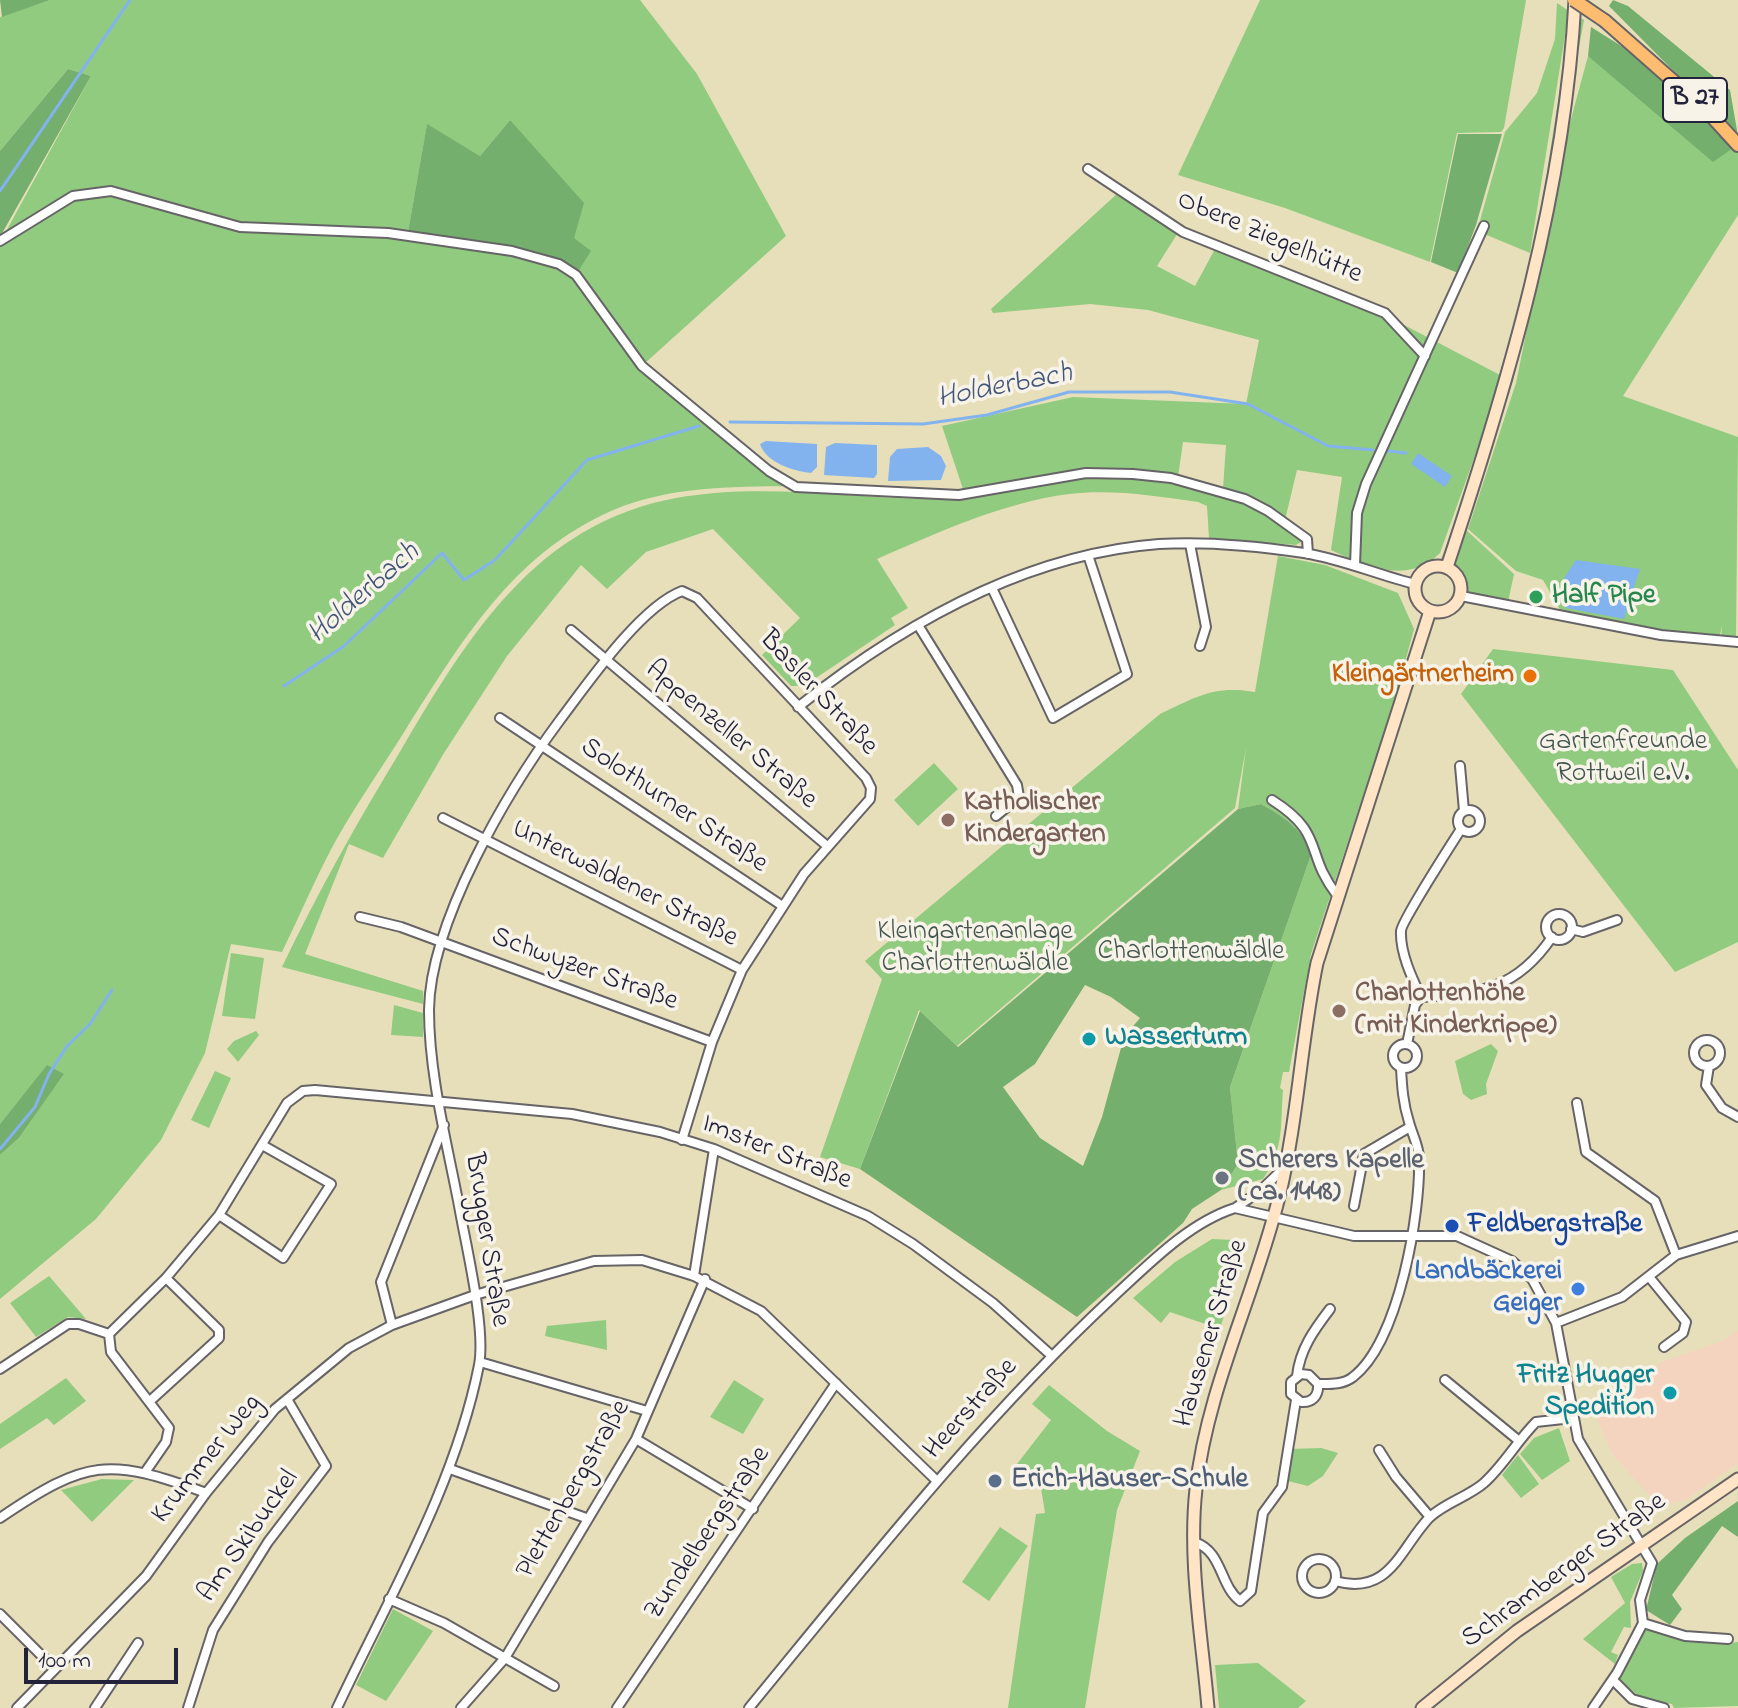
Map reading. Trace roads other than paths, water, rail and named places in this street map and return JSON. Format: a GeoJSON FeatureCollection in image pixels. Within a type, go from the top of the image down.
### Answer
{"type":"FeatureCollection","features":[{"type":"Feature","properties":{"kind":"main road","name":"B 27"},"geometry":{"type":"LineString","coordinates":[[1574,0],[1605,21],[1684,90],[1738,145]]}},
{"type":"Feature","properties":{"kind":"main road"},"geometry":{"type":"LineString","coordinates":[[1447,567],[1542,244],[1564,120],[1574,0]]}},
{"type":"Feature","properties":{"kind":"main road"},"geometry":{"type":"LineString","coordinates":[[1431,566],[1447,567],[1458,575],[1461,596],[1448,610],[1430,611],[1418,600],[1415,584],[1431,566]]}},
{"type":"Feature","properties":{"kind":"main road","name":"Hausener Straße"},"geometry":{"type":"LineString","coordinates":[[1208,1708],[1194,1542],[1196,1490],[1207,1428],[1274,1217],[1286,1166],[1307,1013],[1337,895],[1430,611]]}},
{"type":"Feature","properties":{"kind":"main road","name":"Schramberger Straße"},"geometry":{"type":"LineString","coordinates":[[1422,1708],[1517,1631],[1738,1479]]}},
{"type":"Feature","properties":{"kind":"street","name":"Obere Ziegelhütte"},"geometry":{"type":"LineString","coordinates":[[1088,169],[1183,232],[1385,313],[1425,356]]}},
{"type":"Feature","properties":{"kind":"street"},"geometry":{"type":"LineString","coordinates":[[0,241],[73,196],[111,191],[240,227],[388,233],[512,251],[559,264],[576,275],[642,366],[769,471],[796,487],[959,495],[1086,473],[1171,478],[1245,499],[1268,511],[1307,539],[1308,554]]}},
{"type":"Feature","properties":{"kind":"street"},"geometry":{"type":"LineString","coordinates":[[1355,565],[1357,513],[1366,484],[1484,226]]}},
{"type":"Feature","properties":{"kind":"street"},"geometry":{"type":"LineString","coordinates":[[798,707],[918,625],[1026,573],[1088,555],[1158,544],[1308,554],[1415,584]]}},
{"type":"Feature","properties":{"kind":"street"},"geometry":{"type":"LineString","coordinates":[[1190,544],[1206,627],[1200,646]]}},
{"type":"Feature","properties":{"kind":"street"},"geometry":{"type":"LineString","coordinates":[[992,588],[1053,718],[1127,674],[1088,555]]}},
{"type":"Feature","properties":{"kind":"street","name":"Basler Straße"},"geometry":{"type":"LineString","coordinates":[[439,1099],[429,1010],[441,942],[486,840],[541,746],[606,659],[666,597],[682,591],[697,598],[866,778],[871,788],[870,799],[826,845],[781,905],[742,970],[712,1042],[682,1140]]}},
{"type":"Feature","properties":{"kind":"street"},"geometry":{"type":"LineString","coordinates":[[1461,596],[1661,635],[1738,642]]}},
{"type":"Feature","properties":{"kind":"street"},"geometry":{"type":"LineString","coordinates":[[918,625],[1017,785],[1019,797],[996,816]]}},
{"type":"Feature","properties":{"kind":"street"},"geometry":{"type":"LineString","coordinates":[[571,630],[606,659]]}},
{"type":"Feature","properties":{"kind":"street","name":"Appenzeller Straße"},"geometry":{"type":"LineString","coordinates":[[606,659],[826,845]]}},
{"type":"Feature","properties":{"kind":"street"},"geometry":{"type":"LineString","coordinates":[[500,718],[541,746]]}},
{"type":"Feature","properties":{"kind":"street","name":"Solothurner Straße"},"geometry":{"type":"LineString","coordinates":[[541,746],[781,905]]}},
{"type":"Feature","properties":{"kind":"street"},"geometry":{"type":"LineString","coordinates":[[1421,997],[1411,976],[1401,931],[1404,919],[1431,882],[1461,829],[1458,819],[1464,811],[1460,766]]}},
{"type":"Feature","properties":{"kind":"street"},"geometry":{"type":"LineString","coordinates":[[1272,800],[1298,817],[1311,834],[1321,874],[1337,895]]}},
{"type":"Feature","properties":{"kind":"street"},"geometry":{"type":"LineString","coordinates":[[1461,829],[1471,832],[1480,821],[1475,812],[1464,811]]}},
{"type":"Feature","properties":{"kind":"street"},"geometry":{"type":"LineString","coordinates":[[443,818],[486,840]]}},
{"type":"Feature","properties":{"kind":"street","name":"Unterwaldener Straße"},"geometry":{"type":"LineString","coordinates":[[486,840],[742,970]]}},
{"type":"Feature","properties":{"kind":"street"},"geometry":{"type":"LineString","coordinates":[[1552,937],[1546,926],[1552,916],[1568,918],[1571,929]]}},
{"type":"Feature","properties":{"kind":"street"},"geometry":{"type":"LineString","coordinates":[[360,917],[441,942]]}},
{"type":"Feature","properties":{"kind":"street"},"geometry":{"type":"LineString","coordinates":[[1571,929],[1583,932],[1617,920]]}},
{"type":"Feature","properties":{"kind":"street"},"geometry":{"type":"LineString","coordinates":[[1552,937],[1563,938],[1571,929]]}},
{"type":"Feature","properties":{"kind":"street"},"geometry":{"type":"LineString","coordinates":[[1407,1044],[1414,1047],[1417,1059],[1409,1068],[1401,1068],[1393,1060],[1393,1052],[1407,1044],[1415,1005],[1421,997],[1466,994],[1520,975],[1552,937]]}},
{"type":"Feature","properties":{"kind":"street","name":"Schwyzer Straße"},"geometry":{"type":"LineString","coordinates":[[441,942],[712,1042]]}},
{"type":"Feature","properties":{"kind":"street"},"geometry":{"type":"LineString","coordinates":[[1709,1066],[1706,1085],[1722,1108],[1738,1117]]}},
{"type":"Feature","properties":{"kind":"street"},"geometry":{"type":"LineString","coordinates":[[1297,1376],[1309,1375],[1318,1384],[1335,1384],[1353,1378],[1386,1332],[1417,1217],[1420,1154],[1401,1093],[1401,1068]]}},
{"type":"Feature","properties":{"kind":"street","name":"Imster Straße"},"geometry":{"type":"LineString","coordinates":[[109,1334],[166,1278],[219,1215],[264,1146],[287,1103],[303,1091],[439,1099],[572,1114],[714,1149],[879,1223],[993,1303],[1052,1356]]}},
{"type":"Feature","properties":{"kind":"street","name":"Brugger Straße"},"geometry":{"type":"LineString","coordinates":[[337,1708],[450,1469],[480,1362],[475,1295],[439,1099]]}},
{"type":"Feature","properties":{"kind":"street"},"geometry":{"type":"LineString","coordinates":[[1577,1103],[1586,1152],[1655,1201],[1676,1255]]}},
{"type":"Feature","properties":{"kind":"street","name":"Brugger Straße"},"geometry":{"type":"LineString","coordinates":[[392,1325],[381,1282],[444,1125]]}},
{"type":"Feature","properties":{"kind":"street"},"geometry":{"type":"LineString","coordinates":[[1354,1206],[1364,1154],[1410,1127]]}},
{"type":"Feature","properties":{"kind":"street"},"geometry":{"type":"LineString","coordinates":[[219,1215],[283,1258],[331,1184],[264,1146]]}},
{"type":"Feature","properties":{"kind":"street"},"geometry":{"type":"LineString","coordinates":[[694,1276],[714,1149]]}},
{"type":"Feature","properties":{"kind":"street","name":"Heerstraße"},"geometry":{"type":"LineString","coordinates":[[749,1708],[937,1481],[1052,1356],[1138,1273],[1189,1232],[1259,1192],[1286,1166]]}},
{"type":"Feature","properties":{"kind":"street"},"geometry":{"type":"LineString","coordinates":[[1235,1208],[1354,1236],[1457,1236],[1512,1261],[1532,1279],[1556,1323],[1578,1439],[1652,1563],[1640,1600],[1643,1623],[1613,1680],[1593,1708]]}},
{"type":"Feature","properties":{"kind":"street"},"geometry":{"type":"LineString","coordinates":[[1556,1323],[1599,1309],[1650,1278],[1676,1255],[1738,1236]]}},
{"type":"Feature","properties":{"kind":"street"},"geometry":{"type":"LineString","coordinates":[[475,1295],[594,1261],[642,1260],[705,1279],[761,1311],[937,1481]]}},
{"type":"Feature","properties":{"kind":"street"},"geometry":{"type":"LineString","coordinates":[[150,1401],[219,1338],[219,1330],[166,1278]]}},
{"type":"Feature","properties":{"kind":"street"},"geometry":{"type":"LineString","coordinates":[[1650,1278],[1686,1322],[1683,1333],[1664,1347]]}},
{"type":"Feature","properties":{"kind":"street","name":"Plettenbergstraße"},"geometry":{"type":"LineString","coordinates":[[461,1708],[505,1658],[636,1439],[705,1279]]}},
{"type":"Feature","properties":{"kind":"street","name":"Krummer Weg"},"geometry":{"type":"LineString","coordinates":[[17,1708],[146,1576],[206,1493],[287,1399],[349,1348],[392,1325],[475,1295]]}},
{"type":"Feature","properties":{"kind":"street"},"geometry":{"type":"LineString","coordinates":[[1194,1542],[1202,1545],[1217,1560],[1228,1588],[1240,1601],[1251,1591],[1263,1513],[1282,1487],[1296,1400],[1290,1390],[1297,1376],[1299,1359],[1312,1332],[1330,1309]]}},
{"type":"Feature","properties":{"kind":"street"},"geometry":{"type":"LineString","coordinates":[[0,1369],[68,1324],[79,1324],[109,1334],[111,1352],[169,1428],[166,1442],[146,1471]]}},
{"type":"Feature","properties":{"kind":"street","name":"Brugger Straße"},"geometry":{"type":"LineString","coordinates":[[480,1362],[647,1411]]}},
{"type":"Feature","properties":{"kind":"street"},"geometry":{"type":"LineString","coordinates":[[1445,1380],[1518,1440]]}},
{"type":"Feature","properties":{"kind":"street","name":"Zundelbergstraße"},"geometry":{"type":"LineString","coordinates":[[617,1708],[836,1383]]}},
{"type":"Feature","properties":{"kind":"street"},"geometry":{"type":"LineString","coordinates":[[1296,1400],[1306,1403],[1315,1398],[1318,1384]]}},
{"type":"Feature","properties":{"kind":"street","name":"Am Skibuckel"},"geometry":{"type":"LineString","coordinates":[[188,1708],[213,1630],[268,1542],[326,1466],[287,1399]]}},
{"type":"Feature","properties":{"kind":"street"},"geometry":{"type":"LineString","coordinates":[[1335,1581],[1335,1570],[1324,1560],[1309,1562],[1303,1570],[1304,1585],[1313,1592],[1324,1593],[1335,1581],[1373,1582],[1389,1572],[1430,1517],[1470,1495],[1487,1480],[1536,1422],[1572,1418]]}},
{"type":"Feature","properties":{"kind":"street"},"geometry":{"type":"LineString","coordinates":[[636,1439],[753,1509]]}},
{"type":"Feature","properties":{"kind":"street"},"geometry":{"type":"LineString","coordinates":[[1379,1450],[1430,1517]]}},
{"type":"Feature","properties":{"kind":"street"},"geometry":{"type":"LineString","coordinates":[[0,1518],[39,1492],[88,1471],[123,1467],[146,1471],[206,1493]]}},
{"type":"Feature","properties":{"kind":"street"},"geometry":{"type":"LineString","coordinates":[[450,1469],[586,1518]]}},
{"type":"Feature","properties":{"kind":"street"},"geometry":{"type":"LineString","coordinates":[[389,1599],[444,1623],[554,1686]]}},
{"type":"Feature","properties":{"kind":"street"},"geometry":{"type":"LineString","coordinates":[[0,1614],[55,1669]]}},
{"type":"Feature","properties":{"kind":"street"},"geometry":{"type":"LineString","coordinates":[[1643,1623],[1685,1636],[1728,1639]]}},
{"type":"Feature","properties":{"kind":"street"},"geometry":{"type":"LineString","coordinates":[[95,1708],[138,1643]]}},
{"type":"Feature","properties":{"kind":"street"},"geometry":{"type":"LineString","coordinates":[[1613,1680],[1632,1699],[1664,1708]]}},
{"type":"Feature","properties":{"kind":"water"},"geometry":{"type":"Polygon","coordinates":[[[766,441],[817,444],[817,467],[811,473],[781,465],[763,451],[760,444],[766,441]]]}},
{"type":"Feature","properties":{"kind":"water"},"geometry":{"type":"Polygon","coordinates":[[[835,443],[877,445],[877,474],[874,478],[824,475],[826,447],[835,443]]]}},
{"type":"Feature","properties":{"kind":"water"},"geometry":{"type":"Polygon","coordinates":[[[928,447],[941,456],[946,466],[941,480],[888,481],[890,457],[897,449],[928,447]]]}},
{"type":"Feature","properties":{"kind":"water"},"geometry":{"type":"Polygon","coordinates":[[[1418,453],[1452,476],[1445,487],[1411,464],[1418,453]]]}},
{"type":"Feature","properties":{"kind":"water"},"geometry":{"type":"Polygon","coordinates":[[[1576,560],[1640,569],[1624,619],[1566,608],[1564,578],[1576,560]]]}},
{"type":"Feature","properties":{"kind":"waterway"},"geometry":{"type":"LineString","coordinates":[[0,191],[130,0]]}},
{"type":"Feature","properties":{"kind":"waterway","name":"Holderbach"},"geometry":{"type":"LineString","coordinates":[[730,422],[923,424],[987,415],[1069,392],[1170,392],[1248,404],[1328,446],[1373,450]]}},
{"type":"Feature","properties":{"kind":"waterway","name":"Holderbach"},"geometry":{"type":"LineString","coordinates":[[284,686],[344,646],[442,553],[464,580],[495,560],[587,460],[699,426]]}},
{"type":"Feature","properties":{"kind":"waterway"},"geometry":{"type":"LineString","coordinates":[[1388,451],[1406,453]]}},
{"type":"Feature","properties":{"kind":"waterway","name":"Holderbach"},"geometry":{"type":"LineString","coordinates":[[0,1149],[35,1107],[49,1074],[67,1046],[90,1024],[112,990]]}},
{"type":"Feature","properties":{"kind":"place","name":"Half Pipe"},"geometry":{"type":"Point","coordinates":[1536,597]}},
{"type":"Feature","properties":{"kind":"place","name":"Kleingärtnerheim"},"geometry":{"type":"Point","coordinates":[1530,676]}},
{"type":"Feature","properties":{"kind":"place","name":"Katholischer Kindergarten"},"geometry":{"type":"Point","coordinates":[948,820]}},
{"type":"Feature","properties":{"kind":"place","name":"Charlottenhöhe (mit Kinderkrippe)"},"geometry":{"type":"Point","coordinates":[1339,1011]}},
{"type":"Feature","properties":{"kind":"place","name":"Wasserturm"},"geometry":{"type":"Point","coordinates":[1089,1039]}},
{"type":"Feature","properties":{"kind":"place","name":"Scherers Kapelle (ca. 1448)"},"geometry":{"type":"Point","coordinates":[1222,1178]}},
{"type":"Feature","properties":{"kind":"place","name":"Feldbergstraße"},"geometry":{"type":"Point","coordinates":[1452,1226]}},
{"type":"Feature","properties":{"kind":"place","name":"Landbäckerei Geiger"},"geometry":{"type":"Point","coordinates":[1578,1289]}},
{"type":"Feature","properties":{"kind":"place","name":"Fritz Hugger Spedition"},"geometry":{"type":"Point","coordinates":[1670,1393]}},
{"type":"Feature","properties":{"kind":"place","name":"Erich-Hauser-Schule"},"geometry":{"type":"Point","coordinates":[995,1481]}},
{"type":"Feature","properties":{"kind":"park label","name":"Gartenfreunde Rottweil e.V."},"geometry":{"type":"Point","coordinates":[1623,759]}},
{"type":"Feature","properties":{"kind":"park label","name":"Kleingartenanlage Charlottenwäldle"},"geometry":{"type":"Point","coordinates":[975,949]}},
{"type":"Feature","properties":{"kind":"park label","name":"Charlottenwäldle"},"geometry":{"type":"Point","coordinates":[1191,953]}}]}
